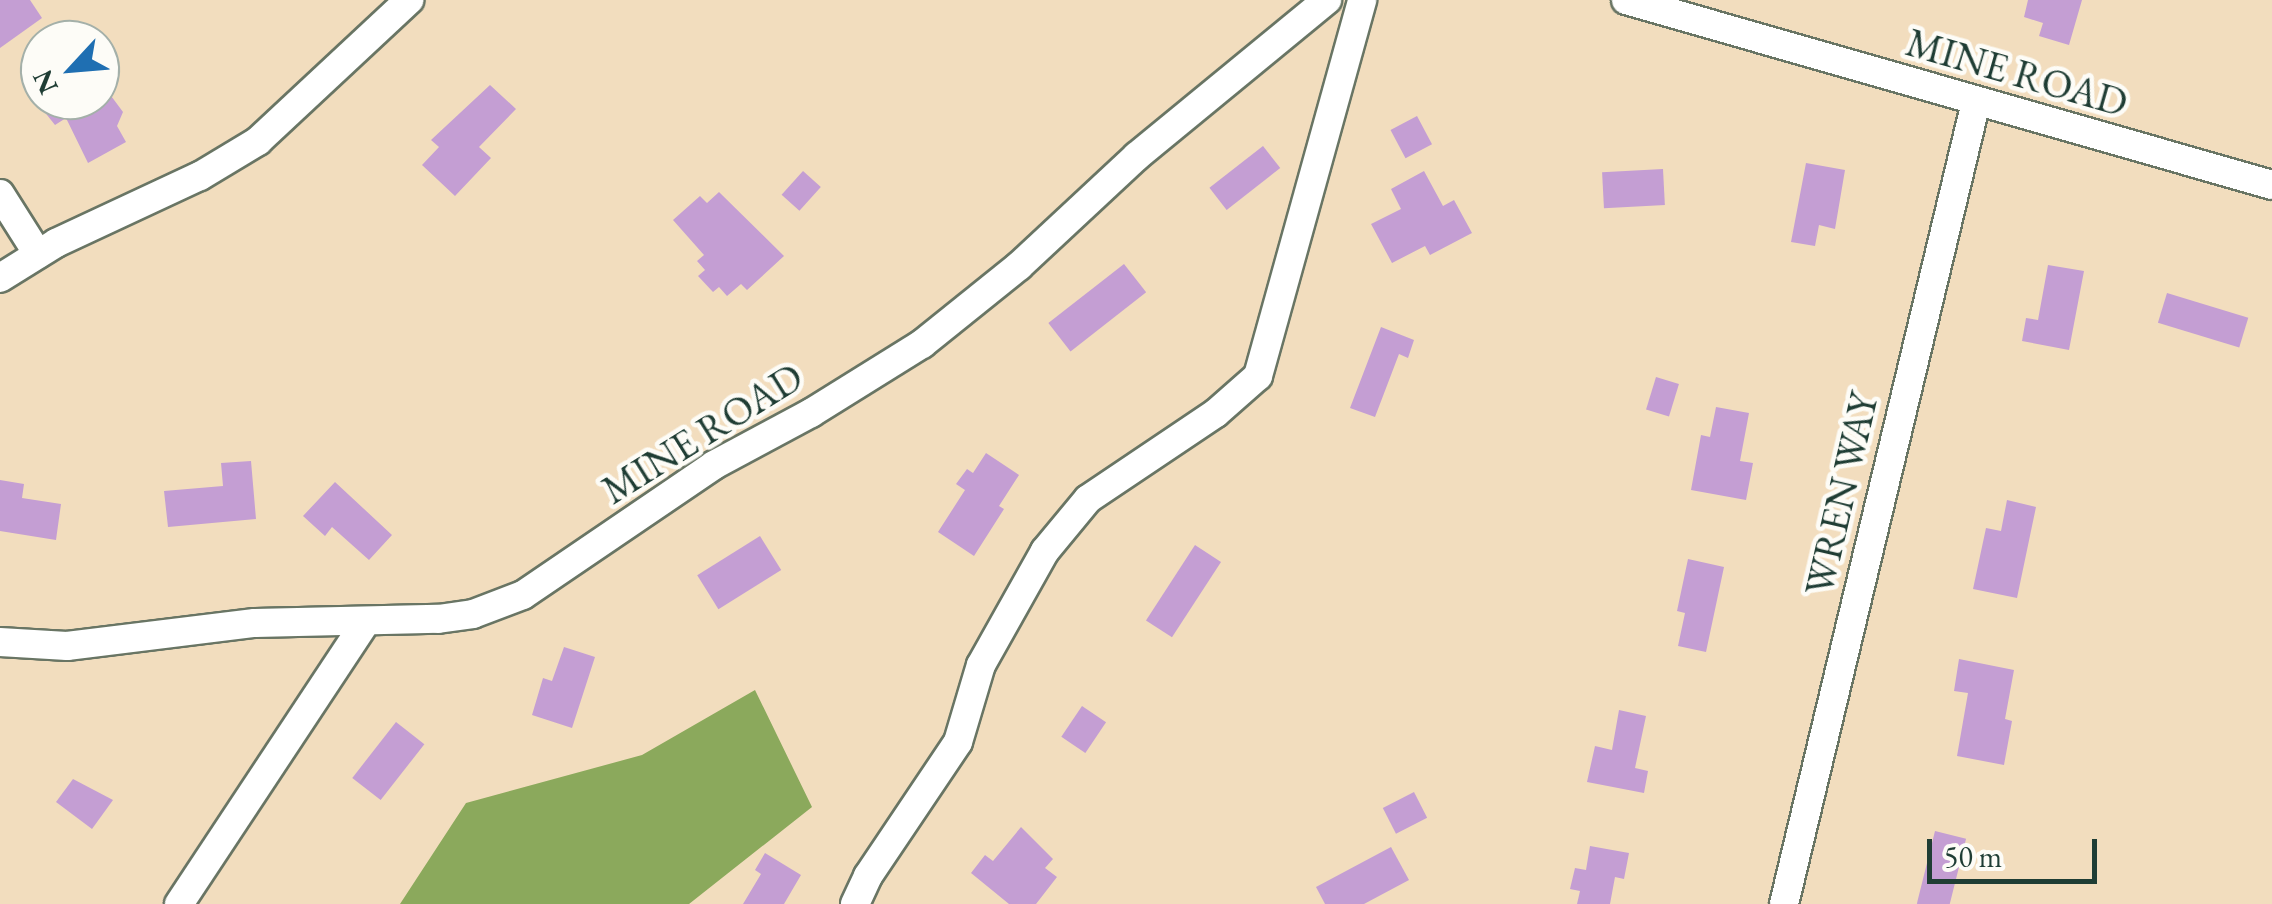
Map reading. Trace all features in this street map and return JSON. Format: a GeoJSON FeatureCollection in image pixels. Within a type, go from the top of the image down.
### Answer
{"type":"FeatureCollection","features":[{"type":"Feature","properties":{"kind":"street"},"geometry":{"type":"LineString","coordinates":[[0,278],[38,254],[200,176],[258,140],[409,0]]}},
{"type":"Feature","properties":{"kind":"street","name":"MINE ROAD"},"geometry":{"type":"LineString","coordinates":[[0,642],[67,646],[256,623],[455,616],[523,595],[714,465],[811,413],[922,344],[1019,266],[1137,156],[1327,0]]}},
{"type":"Feature","properties":{"kind":"street"},"geometry":{"type":"LineString","coordinates":[[855,904],[868,876],[958,742],[982,665],[1045,551],[1088,499],[1216,413],[1258,376],[1362,0]]}},
{"type":"Feature","properties":{"kind":"street","name":"MINE ROAD"},"geometry":{"type":"LineString","coordinates":[[1626,0],[1676,8],[1976,102],[2272,185]]}},
{"type":"Feature","properties":{"kind":"street","name":"WREN WAY"},"geometry":{"type":"LineString","coordinates":[[1784,904],[1976,102]]}},
{"type":"Feature","properties":{"kind":"street"},"geometry":{"type":"LineString","coordinates":[[0,194],[38,254]]}},
{"type":"Feature","properties":{"kind":"street"},"geometry":{"type":"LineString","coordinates":[[179,904],[366,622]]}},
{"type":"Feature","properties":{"kind":"green space"},"geometry":{"type":"Polygon","coordinates":[[[755,690],[812,807],[689,904],[400,904],[466,803],[642,755],[755,690]]]}},
{"type":"Feature","properties":{"kind":"building"},"geometry":{"type":"Polygon","coordinates":[[[0,0],[30,0],[42,18],[20,20],[20,34],[0,48],[0,0]]]}},
{"type":"Feature","properties":{"kind":"building"},"geometry":{"type":"Polygon","coordinates":[[[2028,0],[2082,0],[2069,45],[2039,36],[2043,23],[2024,17],[2028,0]]]}},
{"type":"Feature","properties":{"kind":"building"},"geometry":{"type":"Polygon","coordinates":[[[490,85],[516,109],[479,147],[491,158],[455,196],[422,165],[439,147],[431,140],[490,85]]]}},
{"type":"Feature","properties":{"kind":"building"},"geometry":{"type":"Polygon","coordinates":[[[1417,116],[1432,144],[1406,158],[1391,130],[1417,116]]]}},
{"type":"Feature","properties":{"kind":"building"},"geometry":{"type":"Polygon","coordinates":[[[67,120],[120,120],[117,126],[126,142],[88,163],[67,120]]]}},
{"type":"Feature","properties":{"kind":"building"},"geometry":{"type":"Polygon","coordinates":[[[1263,146],[1280,168],[1227,210],[1209,188],[1263,146]]]}},
{"type":"Feature","properties":{"kind":"building"},"geometry":{"type":"Polygon","coordinates":[[[1806,163],[1845,170],[1835,229],[1819,225],[1815,246],[1791,242],[1806,163]]]}},
{"type":"Feature","properties":{"kind":"building"},"geometry":{"type":"Polygon","coordinates":[[[1663,169],[1665,205],[1604,208],[1602,172],[1663,169]]]}},
{"type":"Feature","properties":{"kind":"building"},"geometry":{"type":"Polygon","coordinates":[[[803,171],[821,187],[799,211],[782,195],[803,171]]]}},
{"type":"Feature","properties":{"kind":"building"},"geometry":{"type":"Polygon","coordinates":[[[1424,171],[1443,206],[1454,200],[1472,233],[1430,255],[1425,246],[1392,263],[1371,224],[1401,209],[1391,189],[1424,171]]]}},
{"type":"Feature","properties":{"kind":"building"},"geometry":{"type":"Polygon","coordinates":[[[719,192],[784,256],[747,290],[741,284],[727,296],[719,287],[713,292],[698,276],[705,270],[697,261],[704,255],[673,220],[700,196],[707,203],[719,192]]]}},
{"type":"Feature","properties":{"kind":"building"},"geometry":{"type":"Polygon","coordinates":[[[1124,264],[1146,292],[1071,351],[1048,323],[1124,264]]]}},
{"type":"Feature","properties":{"kind":"building"},"geometry":{"type":"Polygon","coordinates":[[[2048,265],[2084,271],[2069,350],[2022,341],[2026,318],[2038,320],[2048,265]]]}},
{"type":"Feature","properties":{"kind":"building"},"geometry":{"type":"Polygon","coordinates":[[[2167,293],[2248,318],[2239,347],[2158,323],[2167,293]]]}},
{"type":"Feature","properties":{"kind":"building"},"geometry":{"type":"Polygon","coordinates":[[[1381,327],[1414,340],[1408,358],[1399,354],[1375,417],[1350,408],[1381,327]]]}},
{"type":"Feature","properties":{"kind":"building"},"geometry":{"type":"Polygon","coordinates":[[[1656,377],[1679,384],[1669,417],[1646,410],[1656,377]]]}},
{"type":"Feature","properties":{"kind":"building"},"geometry":{"type":"Polygon","coordinates":[[[1716,407],[1749,413],[1740,461],[1753,463],[1746,500],[1691,490],[1701,435],[1710,437],[1716,407]]]}},
{"type":"Feature","properties":{"kind":"building"},"geometry":{"type":"Polygon","coordinates":[[[986,453],[1019,475],[999,506],[1004,509],[974,556],[938,532],[965,490],[956,484],[967,469],[973,473],[986,453]]]}},
{"type":"Feature","properties":{"kind":"building"},"geometry":{"type":"Polygon","coordinates":[[[251,461],[256,519],[168,527],[164,491],[223,486],[221,463],[251,461]]]}},
{"type":"Feature","properties":{"kind":"building"},"geometry":{"type":"Polygon","coordinates":[[[0,480],[24,484],[22,498],[61,504],[56,540],[0,531],[0,480]]]}},
{"type":"Feature","properties":{"kind":"building"},"geometry":{"type":"Polygon","coordinates":[[[335,482],[392,535],[369,560],[332,527],[325,536],[303,516],[335,482]]]}},
{"type":"Feature","properties":{"kind":"building"},"geometry":{"type":"Polygon","coordinates":[[[2007,500],[2036,507],[2017,598],[1973,589],[1986,528],[2001,531],[2007,500]]]}},
{"type":"Feature","properties":{"kind":"building"},"geometry":{"type":"Polygon","coordinates":[[[760,536],[781,570],[718,609],[697,575],[760,536]]]}},
{"type":"Feature","properties":{"kind":"building"},"geometry":{"type":"Polygon","coordinates":[[[1195,545],[1221,562],[1172,637],[1146,620],[1195,545]]]}},
{"type":"Feature","properties":{"kind":"building"},"geometry":{"type":"Polygon","coordinates":[[[1688,559],[1724,567],[1706,652],[1678,646],[1685,613],[1677,611],[1688,559]]]}},
{"type":"Feature","properties":{"kind":"building"},"geometry":{"type":"Polygon","coordinates":[[[564,647],[595,657],[572,728],[532,715],[543,678],[552,681],[564,647]]]}},
{"type":"Feature","properties":{"kind":"building"},"geometry":{"type":"Polygon","coordinates":[[[1959,659],[2014,670],[2005,719],[2012,721],[2004,765],[1957,756],[1968,693],[1954,691],[1959,659]]]}},
{"type":"Feature","properties":{"kind":"building"},"geometry":{"type":"Polygon","coordinates":[[[1082,706],[1106,722],[1085,753],[1061,737],[1082,706]]]}},
{"type":"Feature","properties":{"kind":"building"},"geometry":{"type":"Polygon","coordinates":[[[1619,710],[1646,716],[1635,768],[1648,771],[1644,793],[1587,782],[1595,746],[1612,750],[1619,710]]]}},
{"type":"Feature","properties":{"kind":"building"},"geometry":{"type":"Polygon","coordinates":[[[396,722],[424,744],[381,800],[352,778],[396,722]]]}},
{"type":"Feature","properties":{"kind":"building"},"geometry":{"type":"Polygon","coordinates":[[[73,779],[113,800],[92,829],[56,802],[73,779]]]}},
{"type":"Feature","properties":{"kind":"building"},"geometry":{"type":"Polygon","coordinates":[[[1414,792],[1427,818],[1396,834],[1383,808],[1414,792]]]}},
{"type":"Feature","properties":{"kind":"building"},"geometry":{"type":"Polygon","coordinates":[[[1021,827],[1053,859],[1045,868],[1057,877],[1036,904],[1009,904],[971,873],[985,855],[993,861],[1021,827]]]}},
{"type":"Feature","properties":{"kind":"building"},"geometry":{"type":"Polygon","coordinates":[[[1935,831],[1966,839],[1950,904],[1917,904],[1935,831]]]}},
{"type":"Feature","properties":{"kind":"building"},"geometry":{"type":"Polygon","coordinates":[[[1590,846],[1629,853],[1624,879],[1615,877],[1610,904],[1577,904],[1580,891],[1570,889],[1575,868],[1586,870],[1590,846]]]}},
{"type":"Feature","properties":{"kind":"building"},"geometry":{"type":"Polygon","coordinates":[[[1391,847],[1409,880],[1364,904],[1325,904],[1316,887],[1391,847]]]}},
{"type":"Feature","properties":{"kind":"building"},"geometry":{"type":"Polygon","coordinates":[[[765,853],[801,875],[784,904],[743,904],[761,874],[755,870],[765,853]]]}}]}
